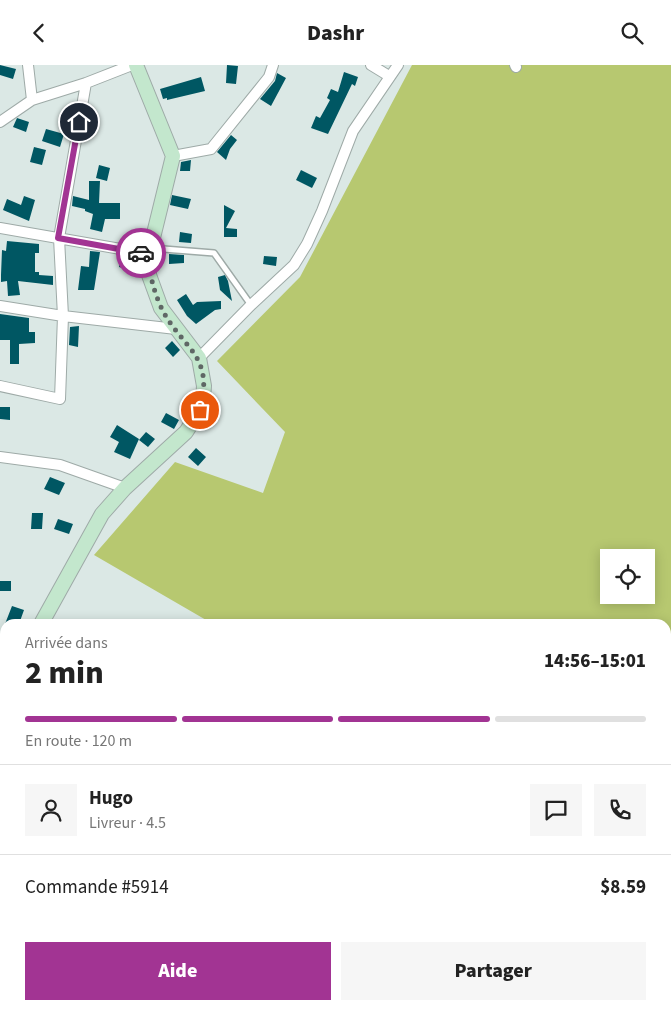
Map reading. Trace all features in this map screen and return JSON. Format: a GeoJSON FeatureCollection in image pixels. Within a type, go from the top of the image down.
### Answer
{"type":"FeatureCollection","features":[{"type":"Feature","properties":{"kind":"street"},"geometry":{"type":"LineString","coordinates":[[28,65],[32,100]]}},
{"type":"Feature","properties":{"kind":"street"},"geometry":{"type":"LineString","coordinates":[[0,122],[32,100],[86,83],[132,65]]}},
{"type":"Feature","properties":{"kind":"street"},"geometry":{"type":"LineString","coordinates":[[45,619],[102,514],[125,488],[186,432],[196,419],[200,410],[204,386],[199,359],[162,308],[149,275],[150,251],[173,156],[136,65]]}},
{"type":"Feature","properties":{"kind":"street"},"geometry":{"type":"LineString","coordinates":[[173,156],[211,149],[269,77],[274,65]]}},
{"type":"Feature","properties":{"kind":"street"},"geometry":{"type":"LineString","coordinates":[[371,65],[389,76]]}},
{"type":"Feature","properties":{"kind":"street"},"geometry":{"type":"LineString","coordinates":[[199,359],[251,305],[294,265],[307,244],[353,131],[398,65]]}},
{"type":"Feature","properties":{"kind":"street"},"geometry":{"type":"LineString","coordinates":[[0,386],[60,399],[62,316],[58,238],[86,83]]}},
{"type":"Feature","properties":{"kind":"street"},"geometry":{"type":"LineString","coordinates":[[0,228],[150,251]]}},
{"type":"Feature","properties":{"kind":"street"},"geometry":{"type":"LineString","coordinates":[[0,306],[62,316],[176,329]]}},
{"type":"Feature","properties":{"kind":"street"},"geometry":{"type":"LineString","coordinates":[[0,457],[60,465],[125,488]]}},
{"type":"Feature","properties":{"kind":"lane"},"geometry":{"type":"LineString","coordinates":[[150,251],[214,253],[251,305]]}},
{"type":"Feature","properties":{"kind":"green space"},"geometry":{"type":"Polygon","coordinates":[[[412,65],[671,65],[671,619],[204,619],[94,555],[175,462],[263,493],[285,432],[217,361],[300,277],[412,65]]]}},
{"type":"Feature","properties":{"kind":"building"},"geometry":{"type":"Polygon","coordinates":[[[0,65],[16,69],[13,79],[0,75],[0,65]]]}},
{"type":"Feature","properties":{"kind":"building"},"geometry":{"type":"Polygon","coordinates":[[[227,65],[238,66],[236,84],[226,83],[227,65]]]}},
{"type":"Feature","properties":{"kind":"building"},"geometry":{"type":"Polygon","coordinates":[[[344,72],[358,77],[355,86],[352,84],[328,134],[311,128],[316,116],[320,118],[330,100],[327,98],[331,89],[338,92],[344,72]]]}},
{"type":"Feature","properties":{"kind":"building"},"geometry":{"type":"Polygon","coordinates":[[[277,73],[286,78],[271,106],[260,99],[275,81],[277,73]]]}},
{"type":"Feature","properties":{"kind":"building"},"geometry":{"type":"Polygon","coordinates":[[[201,77],[205,91],[167,100],[167,98],[163,99],[160,89],[201,77]]]}},
{"type":"Feature","properties":{"kind":"building"},"geometry":{"type":"Polygon","coordinates":[[[17,118],[29,122],[26,132],[13,127],[17,118]]]}},
{"type":"Feature","properties":{"kind":"building"},"geometry":{"type":"Polygon","coordinates":[[[46,129],[64,134],[60,147],[42,141],[46,129]]]}},
{"type":"Feature","properties":{"kind":"building"},"geometry":{"type":"Polygon","coordinates":[[[231,135],[237,140],[230,149],[226,160],[217,152],[231,135]]]}},
{"type":"Feature","properties":{"kind":"building"},"geometry":{"type":"Polygon","coordinates":[[[34,147],[46,150],[42,165],[30,162],[34,147]]]}},
{"type":"Feature","properties":{"kind":"building"},"geometry":{"type":"Polygon","coordinates":[[[191,160],[190,171],[180,171],[181,162],[191,160]]]}},
{"type":"Feature","properties":{"kind":"building"},"geometry":{"type":"Polygon","coordinates":[[[99,165],[110,168],[107,181],[96,178],[99,165]]]}},
{"type":"Feature","properties":{"kind":"building"},"geometry":{"type":"Polygon","coordinates":[[[301,170],[317,178],[312,188],[296,180],[301,170]]]}},
{"type":"Feature","properties":{"kind":"building"},"geometry":{"type":"Polygon","coordinates":[[[89,181],[100,181],[99,203],[120,203],[120,219],[105,219],[102,232],[90,229],[93,214],[85,211],[85,209],[72,206],[73,196],[89,200],[89,181]]]}},
{"type":"Feature","properties":{"kind":"building"},"geometry":{"type":"Polygon","coordinates":[[[172,195],[191,199],[188,209],[170,205],[172,195]]]}},
{"type":"Feature","properties":{"kind":"building"},"geometry":{"type":"Polygon","coordinates":[[[24,196],[35,200],[29,221],[3,210],[7,199],[21,205],[24,196]]]}},
{"type":"Feature","properties":{"kind":"building"},"geometry":{"type":"Polygon","coordinates":[[[224,205],[235,211],[226,228],[237,229],[237,237],[224,237],[224,205]]]}},
{"type":"Feature","properties":{"kind":"building"},"geometry":{"type":"Polygon","coordinates":[[[180,232],[192,234],[191,243],[179,242],[180,232]]]}},
{"type":"Feature","properties":{"kind":"building"},"geometry":{"type":"Polygon","coordinates":[[[7,241],[39,244],[39,253],[35,253],[35,272],[39,272],[39,275],[53,276],[53,285],[18,281],[20,295],[8,296],[7,281],[1,282],[2,250],[6,251],[7,241]]]}},
{"type":"Feature","properties":{"kind":"building"},"geometry":{"type":"Polygon","coordinates":[[[90,251],[100,252],[94,290],[78,290],[81,266],[89,267],[90,251]]]}},
{"type":"Feature","properties":{"kind":"building"},"geometry":{"type":"Polygon","coordinates":[[[169,254],[184,255],[184,263],[169,264],[169,254]]]}},
{"type":"Feature","properties":{"kind":"building"},"geometry":{"type":"Polygon","coordinates":[[[264,256],[277,257],[276,266],[263,264],[264,256]]]}},
{"type":"Feature","properties":{"kind":"building"},"geometry":{"type":"Polygon","coordinates":[[[121,258],[137,262],[135,271],[119,267],[121,258]]]}},
{"type":"Feature","properties":{"kind":"building"},"geometry":{"type":"Polygon","coordinates":[[[225,275],[232,301],[220,290],[218,277],[225,275]]]}},
{"type":"Feature","properties":{"kind":"building"},"geometry":{"type":"Polygon","coordinates":[[[186,294],[193,305],[197,302],[221,301],[221,309],[215,310],[196,324],[187,316],[177,300],[186,294]]]}},
{"type":"Feature","properties":{"kind":"building"},"geometry":{"type":"Polygon","coordinates":[[[0,314],[29,318],[29,332],[35,332],[35,343],[19,344],[19,364],[10,364],[10,340],[0,340],[0,314]]]}},
{"type":"Feature","properties":{"kind":"building"},"geometry":{"type":"Polygon","coordinates":[[[79,326],[78,347],[69,345],[70,327],[79,326]]]}},
{"type":"Feature","properties":{"kind":"building"},"geometry":{"type":"Polygon","coordinates":[[[172,341],[180,350],[173,357],[165,348],[172,341]]]}},
{"type":"Feature","properties":{"kind":"building"},"geometry":{"type":"Polygon","coordinates":[[[0,407],[10,407],[10,420],[0,419],[0,407]]]}},
{"type":"Feature","properties":{"kind":"building"},"geometry":{"type":"Polygon","coordinates":[[[166,413],[179,420],[174,429],[161,422],[166,413]]]}},
{"type":"Feature","properties":{"kind":"building"},"geometry":{"type":"Polygon","coordinates":[[[117,425],[139,439],[130,459],[114,452],[119,442],[110,437],[117,425]]]}},
{"type":"Feature","properties":{"kind":"building"},"geometry":{"type":"Polygon","coordinates":[[[146,432],[155,439],[148,447],[139,440],[146,432]]]}},
{"type":"Feature","properties":{"kind":"building"},"geometry":{"type":"Polygon","coordinates":[[[196,448],[206,457],[198,466],[188,457],[196,448]]]}},
{"type":"Feature","properties":{"kind":"building"},"geometry":{"type":"Polygon","coordinates":[[[50,477],[65,483],[59,495],[44,489],[50,477]]]}},
{"type":"Feature","properties":{"kind":"building"},"geometry":{"type":"Polygon","coordinates":[[[32,513],[43,513],[42,529],[31,529],[32,513]]]}},
{"type":"Feature","properties":{"kind":"building"},"geometry":{"type":"Polygon","coordinates":[[[58,519],[73,524],[69,534],[54,529],[58,519]]]}},
{"type":"Feature","properties":{"kind":"building"},"geometry":{"type":"Polygon","coordinates":[[[0,581],[11,581],[11,591],[0,591],[0,581]]]}},
{"type":"Feature","properties":{"kind":"building"},"geometry":{"type":"Polygon","coordinates":[[[12,606],[24,610],[21,619],[7,619],[12,606]]]}},
{"type":"Feature","properties":{"kind":"way so far"},"geometry":{"type":"LineString","coordinates":[[141,253],[149,254],[149,275],[162,308],[199,359],[204,386],[200,410]]}},
{"type":"Feature","properties":{"kind":"route"},"geometry":{"type":"LineString","coordinates":[[79,122],[58,238],[141,253]]}}]}
